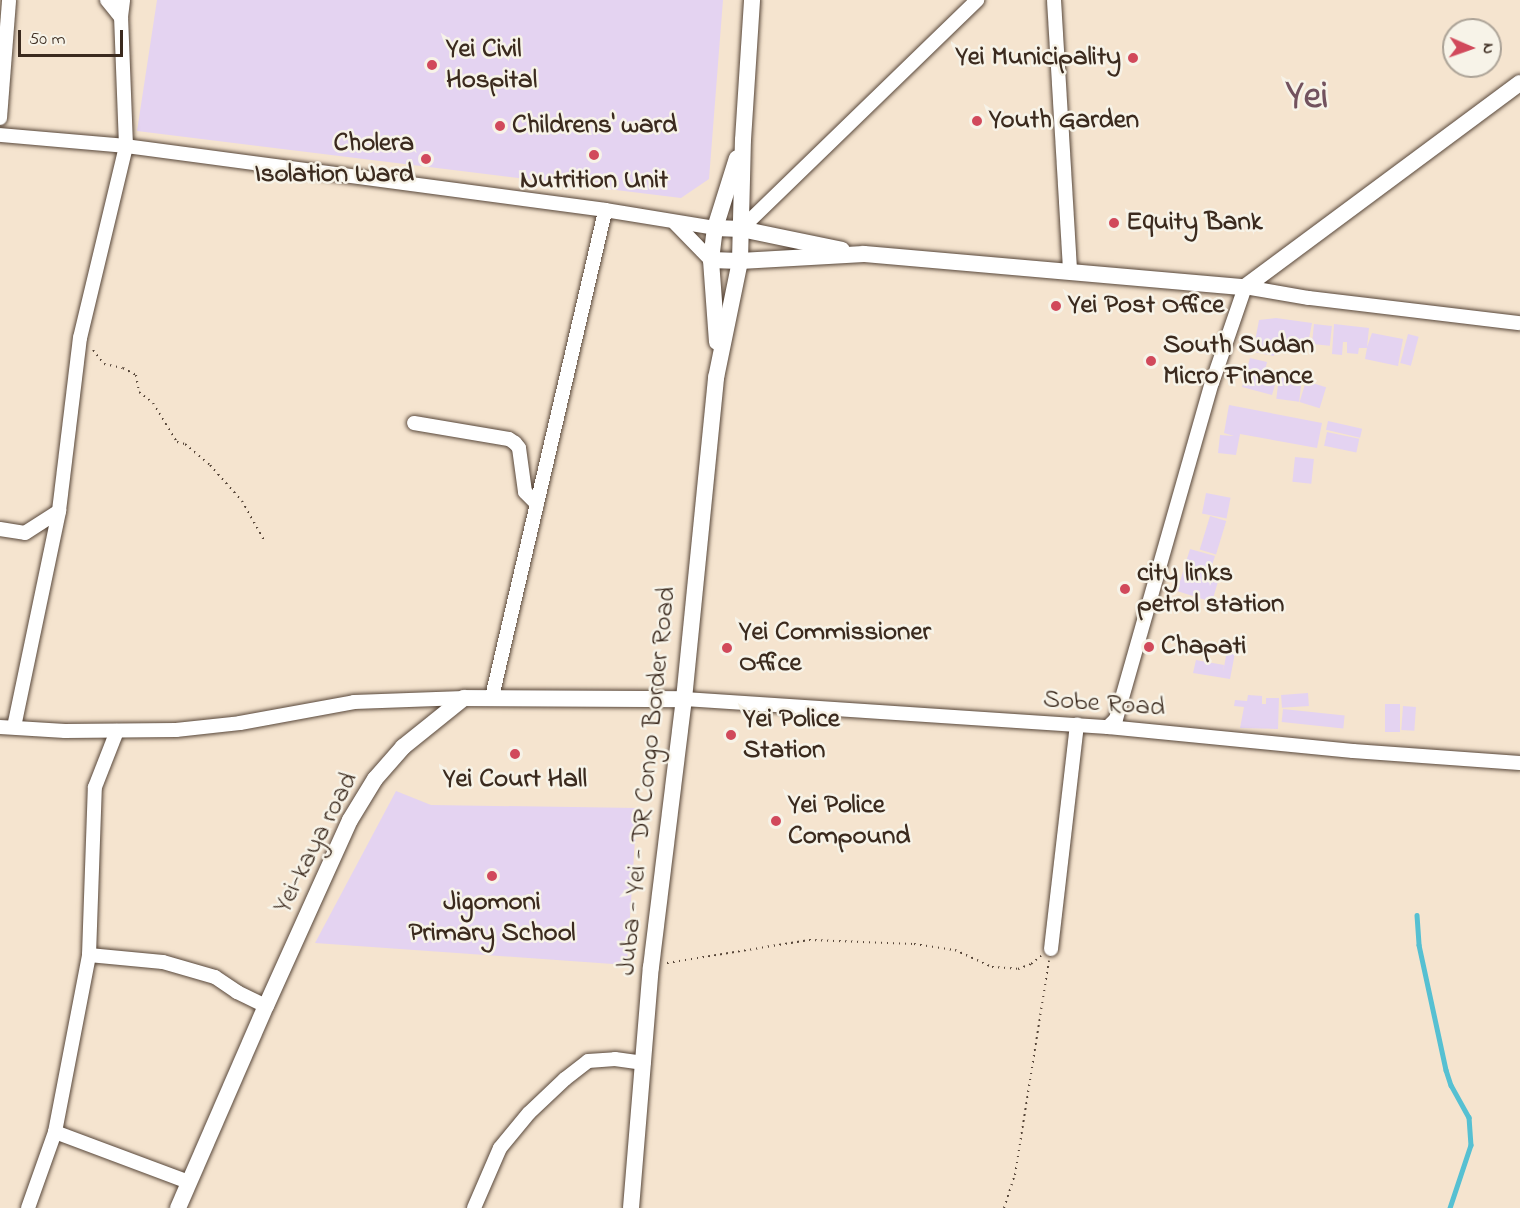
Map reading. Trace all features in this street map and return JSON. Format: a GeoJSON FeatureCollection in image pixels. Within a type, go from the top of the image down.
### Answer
{"type":"FeatureCollection","features":[{"type":"Feature","properties":{"kind":"main road","name":"Juba - Yei - DR Congo Border Road"},"geometry":{"type":"LineString","coordinates":[[631,1208],[651,967],[684,699],[718,360],[740,261],[743,140],[752,0]]}},
{"type":"Feature","properties":{"kind":"main road"},"geometry":{"type":"LineString","coordinates":[[715,228],[741,229],[864,254],[1245,287],[1520,83]]}},
{"type":"Feature","properties":{"kind":"main road","name":"Juba - Yei - DR Congo Border Road"},"geometry":{"type":"LineString","coordinates":[[718,360],[711,260],[715,228],[743,140]]}},
{"type":"Feature","properties":{"kind":"main road"},"geometry":{"type":"LineString","coordinates":[[711,260],[740,261],[864,254]]}},
{"type":"Feature","properties":{"kind":"main road"},"geometry":{"type":"LineString","coordinates":[[464,698],[492,696],[684,699]]}},
{"type":"Feature","properties":{"kind":"main road","name":"Yei-kaya road"},"geometry":{"type":"LineString","coordinates":[[178,1208],[350,820],[375,779],[403,747],[464,698]]}},
{"type":"Feature","properties":{"kind":"street"},"geometry":{"type":"LineString","coordinates":[[0,118],[9,0]]}},
{"type":"Feature","properties":{"kind":"street"},"geometry":{"type":"LineString","coordinates":[[107,0],[121,17]]}},
{"type":"Feature","properties":{"kind":"street"},"geometry":{"type":"LineString","coordinates":[[14,727],[59,510],[80,338],[126,146],[121,17],[123,0]]}},
{"type":"Feature","properties":{"kind":"street"},"geometry":{"type":"LineString","coordinates":[[741,229],[977,0]]}},
{"type":"Feature","properties":{"kind":"street"},"geometry":{"type":"LineString","coordinates":[[1054,0],[1070,271]]}},
{"type":"Feature","properties":{"kind":"street"},"geometry":{"type":"LineString","coordinates":[[0,135],[126,146],[605,210],[715,228]]}},
{"type":"Feature","properties":{"kind":"street"},"geometry":{"type":"LineString","coordinates":[[492,696],[605,210]]}},
{"type":"Feature","properties":{"kind":"street"},"geometry":{"type":"LineString","coordinates":[[675,223],[711,260]]}},
{"type":"Feature","properties":{"kind":"street"},"geometry":{"type":"LineString","coordinates":[[1108,727],[1116,718],[1212,383],[1245,287],[1309,298],[1520,323]]}},
{"type":"Feature","properties":{"kind":"street"},"geometry":{"type":"LineString","coordinates":[[414,423],[509,439],[519,448],[525,492],[537,504]]}},
{"type":"Feature","properties":{"kind":"street"},"geometry":{"type":"LineString","coordinates":[[0,529],[25,533],[59,510]]}},
{"type":"Feature","properties":{"kind":"street"},"geometry":{"type":"LineString","coordinates":[[0,726],[117,732],[176,730],[240,723],[354,702],[464,698]]}},
{"type":"Feature","properties":{"kind":"street","name":"Sobe Road"},"geometry":{"type":"LineString","coordinates":[[684,699],[1108,727],[1353,751],[1520,763]]}},
{"type":"Feature","properties":{"kind":"street"},"geometry":{"type":"LineString","coordinates":[[1051,949],[1077,725]]}},
{"type":"Feature","properties":{"kind":"street"},"geometry":{"type":"LineString","coordinates":[[28,1208],[55,1132],[89,955],[95,787],[117,732]]}},
{"type":"Feature","properties":{"kind":"street"},"geometry":{"type":"LineString","coordinates":[[89,955],[174,965],[215,977],[237,992],[266,1006]]}},
{"type":"Feature","properties":{"kind":"street"},"geometry":{"type":"LineString","coordinates":[[474,1208],[500,1148],[529,1113],[565,1079],[588,1061],[615,1059],[644,1063]]}},
{"type":"Feature","properties":{"kind":"street"},"geometry":{"type":"LineString","coordinates":[[55,1132],[189,1182]]}},
{"type":"Feature","properties":{"kind":"path"},"geometry":{"type":"LineString","coordinates":[[80,338],[104,364],[123,368],[136,375],[139,392],[153,403],[177,442],[185,444],[210,465],[234,492],[264,540]]}},
{"type":"Feature","properties":{"kind":"path"},"geometry":{"type":"LineString","coordinates":[[651,967],[689,957],[809,939],[914,944],[955,950],[992,967],[1018,969],[1031,964],[1051,949]]}},
{"type":"Feature","properties":{"kind":"path"},"geometry":{"type":"LineString","coordinates":[[1004,1208],[1014,1175],[1051,949]]}},
{"type":"Feature","properties":{"kind":"shaded area","name":"Yei Civil Hospital"},"geometry":{"type":"Polygon","coordinates":[[[157,0],[723,0],[709,179],[681,198],[137,131],[157,0]]]}},
{"type":"Feature","properties":{"kind":"shaded area"},"geometry":{"type":"Polygon","coordinates":[[[1276,318],[1312,323],[1308,344],[1277,341],[1274,356],[1253,352],[1259,320],[1276,318]]]}},
{"type":"Feature","properties":{"kind":"shaded area"},"geometry":{"type":"Polygon","coordinates":[[[1314,324],[1332,326],[1330,346],[1312,344],[1314,324]]]}},
{"type":"Feature","properties":{"kind":"shaded area"},"geometry":{"type":"Polygon","coordinates":[[[1334,324],[1369,328],[1367,347],[1372,333],[1403,339],[1398,366],[1365,359],[1367,348],[1359,348],[1358,354],[1347,353],[1347,342],[1343,342],[1342,355],[1332,354],[1334,324]]]}},
{"type":"Feature","properties":{"kind":"shaded area"},"geometry":{"type":"Polygon","coordinates":[[[1408,334],[1419,337],[1411,366],[1400,363],[1408,334]]]}},
{"type":"Feature","properties":{"kind":"shaded area"},"geometry":{"type":"Polygon","coordinates":[[[1250,358],[1267,362],[1264,375],[1277,378],[1272,395],[1242,387],[1250,358]]]}},
{"type":"Feature","properties":{"kind":"shaded area"},"geometry":{"type":"Polygon","coordinates":[[[1279,377],[1302,380],[1299,402],[1276,399],[1279,377]]]}},
{"type":"Feature","properties":{"kind":"shaded area"},"geometry":{"type":"Polygon","coordinates":[[[1306,381],[1326,387],[1320,408],[1300,402],[1306,381]]]}},
{"type":"Feature","properties":{"kind":"shaded area"},"geometry":{"type":"Polygon","coordinates":[[[1229,405],[1322,423],[1317,448],[1240,434],[1236,455],[1218,453],[1220,435],[1234,436],[1224,433],[1229,405]]]}},
{"type":"Feature","properties":{"kind":"shaded area"},"geometry":{"type":"Polygon","coordinates":[[[1328,421],[1362,429],[1360,438],[1326,430],[1328,421]]]}},
{"type":"Feature","properties":{"kind":"shaded area"},"geometry":{"type":"Polygon","coordinates":[[[1327,432],[1359,439],[1356,453],[1324,446],[1327,432]]]}},
{"type":"Feature","properties":{"kind":"shaded area"},"geometry":{"type":"Polygon","coordinates":[[[1295,457],[1314,459],[1311,484],[1292,482],[1295,457]]]}},
{"type":"Feature","properties":{"kind":"shaded area"},"geometry":{"type":"Polygon","coordinates":[[[1206,493],[1231,498],[1227,518],[1202,514],[1206,493]]]}},
{"type":"Feature","properties":{"kind":"shaded area"},"geometry":{"type":"Polygon","coordinates":[[[1210,516],[1226,521],[1216,554],[1200,549],[1210,516]]]}},
{"type":"Feature","properties":{"kind":"shaded area"},"geometry":{"type":"Polygon","coordinates":[[[1190,549],[1215,556],[1209,574],[1219,578],[1212,602],[1177,591],[1190,549]]]}},
{"type":"Feature","properties":{"kind":"shaded area"},"geometry":{"type":"Polygon","coordinates":[[[1227,651],[1235,653],[1230,679],[1193,673],[1196,660],[1224,665],[1223,672],[1227,651]]]}},
{"type":"Feature","properties":{"kind":"shaded area"},"geometry":{"type":"Polygon","coordinates":[[[1308,693],[1309,706],[1282,708],[1281,695],[1308,693]]]}},
{"type":"Feature","properties":{"kind":"shaded area"},"geometry":{"type":"Polygon","coordinates":[[[1248,695],[1262,696],[1262,704],[1266,704],[1266,698],[1279,698],[1278,729],[1240,728],[1244,707],[1234,706],[1235,700],[1247,701],[1248,695]]]}},
{"type":"Feature","properties":{"kind":"shaded area"},"geometry":{"type":"Polygon","coordinates":[[[1385,704],[1400,704],[1400,732],[1385,732],[1385,704]]]}},
{"type":"Feature","properties":{"kind":"shaded area"},"geometry":{"type":"Polygon","coordinates":[[[1403,706],[1416,707],[1414,731],[1401,730],[1403,706]]]}},
{"type":"Feature","properties":{"kind":"shaded area"},"geometry":{"type":"Polygon","coordinates":[[[1283,709],[1345,715],[1343,728],[1282,722],[1283,709]]]}},
{"type":"Feature","properties":{"kind":"shaded area","name":"Jigomoni Primary School"},"geometry":{"type":"Polygon","coordinates":[[[396,791],[431,805],[637,808],[627,965],[315,943],[396,791]]]}},
{"type":"Feature","properties":{"kind":"waterway"},"geometry":{"type":"LineString","coordinates":[[1417,915],[1419,945],[1446,1070],[1451,1085],[1469,1117],[1471,1145],[1450,1208]]}},
{"type":"Feature","properties":{"kind":"place","name":"Yei Municipality"},"geometry":{"type":"Point","coordinates":[1133,58]}},
{"type":"Feature","properties":{"kind":"place","name":"Yei Civil Hospital"},"geometry":{"type":"Point","coordinates":[432,65]}},
{"type":"Feature","properties":{"kind":"place","name":"Youth Garden"},"geometry":{"type":"Point","coordinates":[977,121]}},
{"type":"Feature","properties":{"kind":"place","name":"Childrens' ward"},"geometry":{"type":"Point","coordinates":[500,126]}},
{"type":"Feature","properties":{"kind":"place","name":"Nutrition Unit"},"geometry":{"type":"Point","coordinates":[594,155]}},
{"type":"Feature","properties":{"kind":"place","name":"Cholera Isolation Ward"},"geometry":{"type":"Point","coordinates":[426,159]}},
{"type":"Feature","properties":{"kind":"place","name":"Equity Bank"},"geometry":{"type":"Point","coordinates":[1114,223]}},
{"type":"Feature","properties":{"kind":"place","name":"Yei Post Office"},"geometry":{"type":"Point","coordinates":[1056,306]}},
{"type":"Feature","properties":{"kind":"place","name":"South Sudan Micro Finance"},"geometry":{"type":"Point","coordinates":[1151,361]}},
{"type":"Feature","properties":{"kind":"place","name":"city links petrol station"},"geometry":{"type":"Point","coordinates":[1125,589]}},
{"type":"Feature","properties":{"kind":"place","name":"Chapati"},"geometry":{"type":"Point","coordinates":[1149,647]}},
{"type":"Feature","properties":{"kind":"place","name":"Yei Commissioner Office"},"geometry":{"type":"Point","coordinates":[727,648]}},
{"type":"Feature","properties":{"kind":"place","name":"Yei Police Station"},"geometry":{"type":"Point","coordinates":[731,735]}},
{"type":"Feature","properties":{"kind":"place","name":"Yei Court Hall"},"geometry":{"type":"Point","coordinates":[515,754]}},
{"type":"Feature","properties":{"kind":"place","name":"Yei Police Compound"},"geometry":{"type":"Point","coordinates":[776,821]}},
{"type":"Feature","properties":{"kind":"place","name":"Jigomoni Primary School"},"geometry":{"type":"Point","coordinates":[492,876]}},
{"type":"Feature","properties":{"kind":"district","name":"Yei"},"geometry":{"type":"Point","coordinates":[1307,98]}}]}
